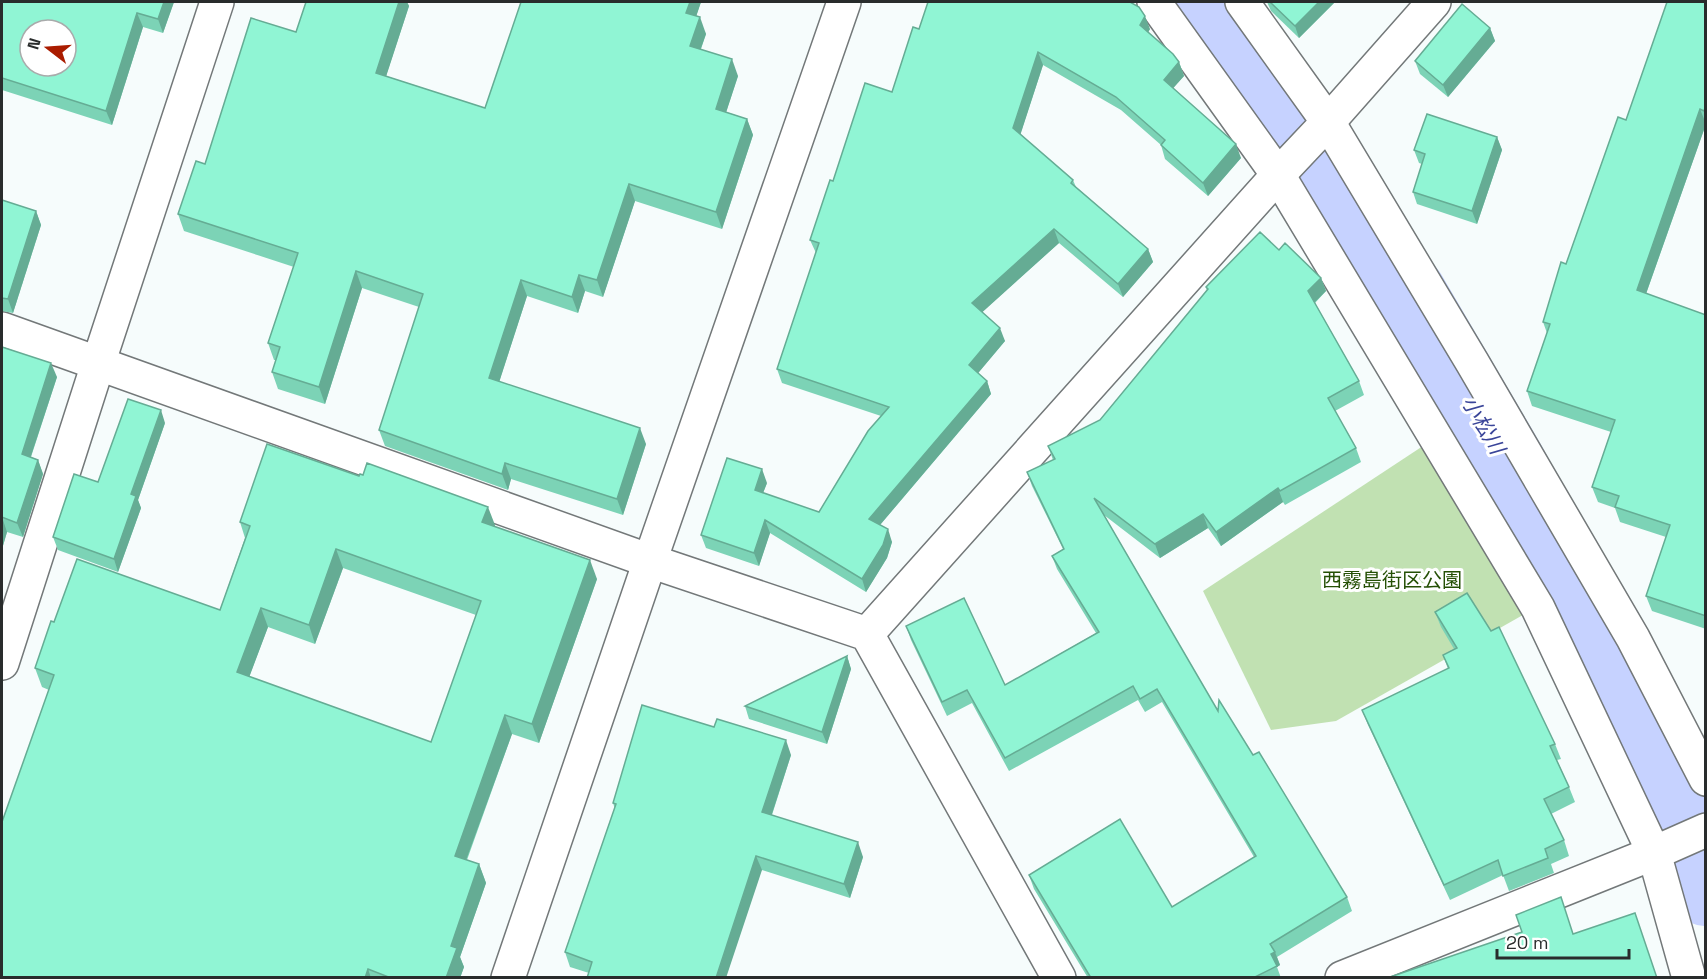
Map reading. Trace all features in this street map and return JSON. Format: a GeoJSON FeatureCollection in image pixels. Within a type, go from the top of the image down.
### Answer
{"type":"FeatureCollection","features":[{"type":"Feature","properties":{"kind":"street"},"geometry":{"type":"LineString","coordinates":[[2,663],[217,2]]}},
{"type":"Feature","properties":{"kind":"street"},"geometry":{"type":"LineString","coordinates":[[508,978],[844,2]]}},
{"type":"Feature","properties":{"kind":"street"},"geometry":{"type":"LineString","coordinates":[[1154,2],[1283,171],[1538,608],[1654,853],[1689,978]]}},
{"type":"Feature","properties":{"kind":"street"},"geometry":{"type":"LineString","coordinates":[[1242,2],[1324,127],[1557,506],[1633,638],[1706,779]]}},
{"type":"Feature","properties":{"kind":"street"},"geometry":{"type":"LineString","coordinates":[[867,634],[1434,2]]}},
{"type":"Feature","properties":{"kind":"street"},"geometry":{"type":"LineString","coordinates":[[2,329],[650,561],[867,634],[1059,978]]}},
{"type":"Feature","properties":{"kind":"street"},"geometry":{"type":"LineString","coordinates":[[1342,978],[1706,830]]}},
{"type":"Feature","properties":{"kind":"green space","name":"西霧島街区公園"},"geometry":{"type":"Polygon","coordinates":[[[1429,442],[1528,612],[1336,721],[1271,730],[1203,591],[1429,442]]]}},
{"type":"Feature","properties":{"kind":"building"},"geometry":{"type":"Polygon","coordinates":[[[2,2],[164,2],[158,19],[137,13],[106,111],[2,78],[2,2]]]}},
{"type":"Feature","properties":{"kind":"building"},"geometry":{"type":"Polygon","coordinates":[[[306,2],[399,2],[376,73],[485,108],[521,2],[690,2],[686,13],[700,17],[690,46],[732,59],[716,109],[747,119],[716,212],[629,184],[597,280],[579,275],[572,297],[521,280],[489,378],[640,428],[617,499],[505,463],[502,474],[379,430],[423,294],[356,271],[319,387],[272,372],[280,347],[268,343],[298,253],[178,214],[196,161],[205,164],[251,18],[296,32],[306,2]]]}},
{"type":"Feature","properties":{"kind":"building"},"geometry":{"type":"Polygon","coordinates":[[[928,2],[1130,2],[1139,7],[1145,16],[1140,25],[1179,62],[1164,80],[1236,144],[1203,183],[1161,145],[1165,140],[1116,97],[1038,52],[1013,128],[1073,180],[1071,183],[1148,249],[1118,284],[1054,229],[972,303],[1000,328],[969,365],[987,381],[869,519],[888,529],[883,545],[862,579],[765,520],[754,553],[701,535],[727,458],[762,469],[755,490],[819,512],[868,431],[889,407],[777,369],[819,243],[810,240],[830,180],[833,181],[865,83],[892,92],[913,27],[919,29],[928,2]]]}},
{"type":"Feature","properties":{"kind":"building"},"geometry":{"type":"Polygon","coordinates":[[[1270,2],[1319,2],[1295,26],[1270,2]]]}},
{"type":"Feature","properties":{"kind":"building"},"geometry":{"type":"Polygon","coordinates":[[[1667,2],[1706,2],[1706,105],[1704,111],[1700,109],[1637,290],[1706,315],[1706,616],[1646,596],[1670,525],[1615,507],[1619,496],[1592,487],[1615,420],[1527,391],[1550,324],[1543,322],[1561,262],[1566,264],[1618,117],[1626,120],[1667,2]]]}},
{"type":"Feature","properties":{"kind":"building"},"geometry":{"type":"Polygon","coordinates":[[[1462,4],[1490,28],[1443,85],[1415,61],[1462,4]]]}},
{"type":"Feature","properties":{"kind":"building"},"geometry":{"type":"Polygon","coordinates":[[[1427,114],[1497,137],[1472,211],[1413,192],[1425,154],[1414,150],[1427,114]]]}},
{"type":"Feature","properties":{"kind":"building"},"geometry":{"type":"Polygon","coordinates":[[[2,200],[36,211],[8,299],[2,298],[2,200]]]}},
{"type":"Feature","properties":{"kind":"building"},"geometry":{"type":"Polygon","coordinates":[[[1260,232],[1279,250],[1285,243],[1321,278],[1308,291],[1359,381],[1328,398],[1356,448],[1280,491],[1278,488],[1216,532],[1203,514],[1155,544],[1094,498],[1218,711],[1219,700],[1253,755],[1259,752],[1347,897],[1270,944],[1275,952],[1271,954],[1277,966],[1253,978],[1091,978],[1029,875],[1120,819],[1172,907],[1256,856],[1157,689],[1140,699],[1133,686],[1005,758],[967,690],[942,702],[906,626],[964,598],[1005,685],[1099,632],[1052,556],[1064,549],[1027,472],[1055,459],[1048,446],[1100,420],[1208,289],[1206,287],[1260,232]]]}},
{"type":"Feature","properties":{"kind":"building"},"geometry":{"type":"Polygon","coordinates":[[[2,347],[51,363],[22,454],[38,460],[17,523],[2,517],[2,347]]]}},
{"type":"Feature","properties":{"kind":"building"},"geometry":{"type":"Polygon","coordinates":[[[128,399],[161,410],[131,494],[136,496],[114,559],[53,537],[74,474],[98,482],[128,399]]]}},
{"type":"Feature","properties":{"kind":"building"},"geometry":{"type":"Polygon","coordinates":[[[267,444],[359,476],[363,475],[367,463],[488,507],[482,522],[590,560],[532,724],[505,715],[455,856],[479,864],[451,946],[457,948],[446,978],[391,978],[368,969],[365,978],[2,978],[2,822],[54,675],[35,668],[51,621],[54,622],[77,559],[220,610],[250,526],[240,522],[267,444]],[[336,549],[309,625],[261,608],[237,672],[431,742],[481,601],[336,549]]]}},
{"type":"Feature","properties":{"kind":"building"},"geometry":{"type":"Polygon","coordinates":[[[1467,593],[1491,631],[1499,627],[1555,744],[1550,746],[1569,787],[1544,799],[1564,840],[1545,849],[1548,858],[1503,876],[1498,860],[1444,885],[1362,710],[1449,668],[1443,655],[1457,648],[1435,612],[1467,593]]]}},
{"type":"Feature","properties":{"kind":"building"},"geometry":{"type":"Polygon","coordinates":[[[847,656],[822,732],[745,706],[847,656]]]}},
{"type":"Feature","properties":{"kind":"building"},"geometry":{"type":"Polygon","coordinates":[[[642,705],[714,727],[717,719],[786,740],[762,812],[858,842],[844,884],[756,856],[716,978],[587,978],[592,962],[565,952],[616,804],[613,803],[642,705]]]}},
{"type":"Feature","properties":{"kind":"building"},"geometry":{"type":"Polygon","coordinates":[[[1561,897],[1573,934],[1635,913],[1657,978],[1387,978],[1522,932],[1516,915],[1561,897]]]}},
{"type":"Feature","properties":{"kind":"waterway","name":"小松川"},"geometry":{"type":"LineString","coordinates":[[1194,2],[1224,41],[1319,187],[1407,295],[1506,464],[1651,730],[1706,886]]}}]}
